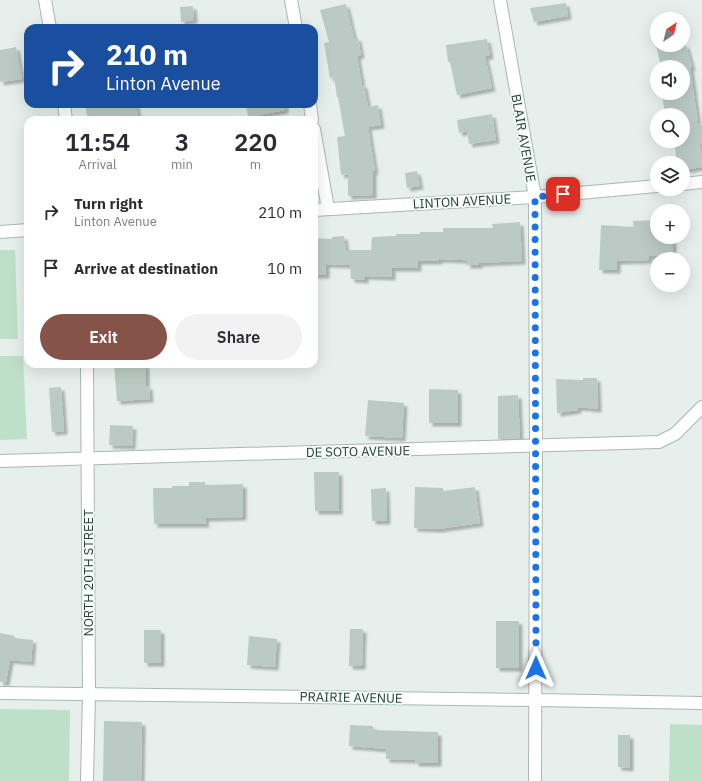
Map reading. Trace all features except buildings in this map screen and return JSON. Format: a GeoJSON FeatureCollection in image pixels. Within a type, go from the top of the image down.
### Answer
{"type":"FeatureCollection","features":[{"type":"Feature","properties":{"kind":"street"},"geometry":{"type":"LineString","coordinates":[[45,0],[49,24]]}},
{"type":"Feature","properties":{"kind":"street"},"geometry":{"type":"LineString","coordinates":[[291,0],[295,24]]}},
{"type":"Feature","properties":{"kind":"street","name":"BLAIR AVENUE"},"geometry":{"type":"LineString","coordinates":[[500,0],[535,197],[535,781]]}},
{"type":"Feature","properties":{"kind":"street"},"geometry":{"type":"LineString","coordinates":[[318,151],[328,209]]}},
{"type":"Feature","properties":{"kind":"street"},"geometry":{"type":"LineString","coordinates":[[690,183],[702,182]]}},
{"type":"Feature","properties":{"kind":"street","name":"LINTON AVENUE"},"geometry":{"type":"LineString","coordinates":[[318,210],[535,197],[650,187]]}},
{"type":"Feature","properties":{"kind":"street"},"geometry":{"type":"LineString","coordinates":[[0,232],[24,230]]}},
{"type":"Feature","properties":{"kind":"street","name":"NORTH 20TH STREET"},"geometry":{"type":"LineString","coordinates":[[86,368],[88,694],[87,781]]}},
{"type":"Feature","properties":{"kind":"street","name":"DE SOTO AVENUE"},"geometry":{"type":"LineString","coordinates":[[0,461],[659,442],[675,434],[702,407]]}},
{"type":"Feature","properties":{"kind":"street","name":"PRAIRIE AVENUE"},"geometry":{"type":"LineString","coordinates":[[0,692],[702,703]]}},
{"type":"Feature","properties":{"kind":"green space"},"geometry":{"type":"Polygon","coordinates":[[[0,250],[15,250],[18,339],[0,339],[0,250]]]}},
{"type":"Feature","properties":{"kind":"green space"},"geometry":{"type":"Polygon","coordinates":[[[0,356],[23,356],[27,439],[0,440],[0,356]]]}},
{"type":"Feature","properties":{"kind":"green space"},"geometry":{"type":"Polygon","coordinates":[[[0,709],[70,710],[69,781],[0,781],[0,709]]]}},
{"type":"Feature","properties":{"kind":"green space"},"geometry":{"type":"Polygon","coordinates":[[[670,724],[702,725],[702,781],[669,781],[670,724]]]}},
{"type":"Feature","properties":{"kind":"route"},"geometry":{"type":"LineString","coordinates":[[536,668],[535,197],[563,194]]}}]}
